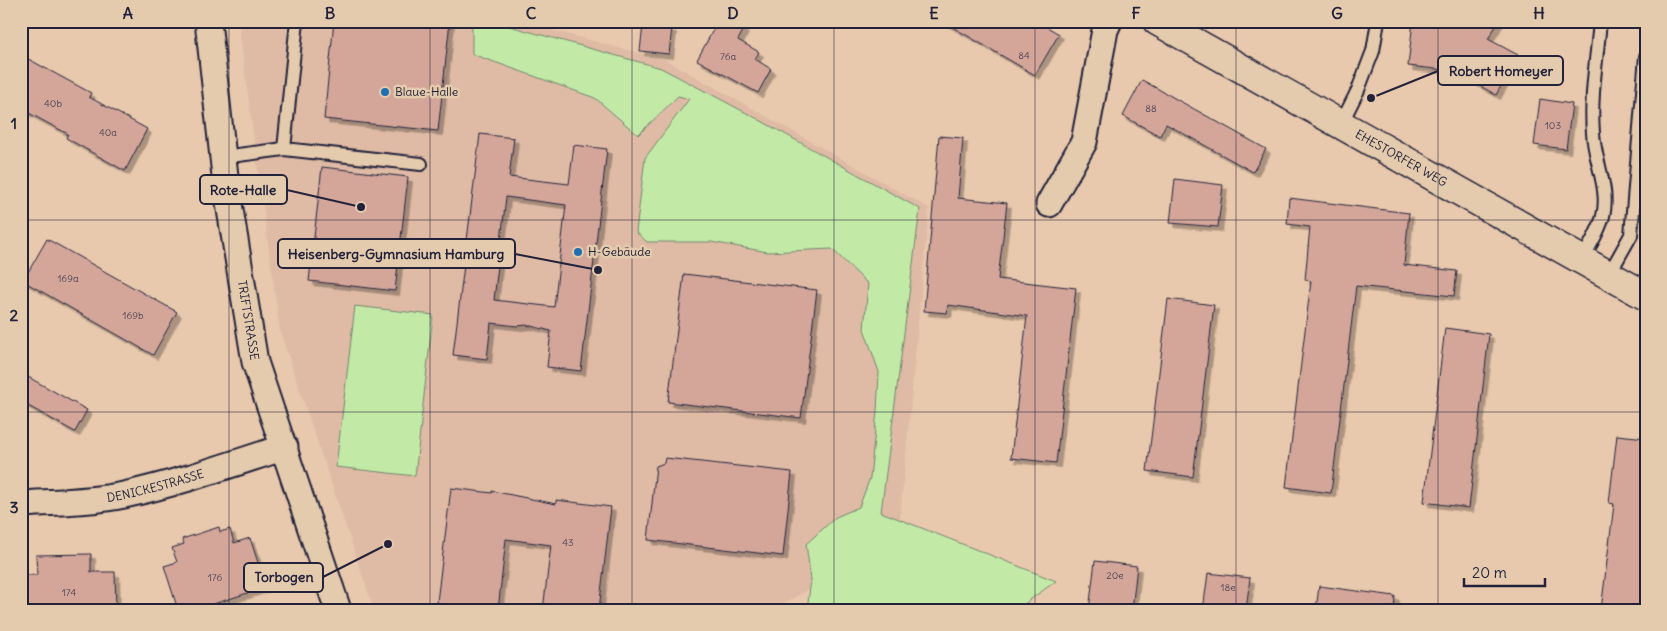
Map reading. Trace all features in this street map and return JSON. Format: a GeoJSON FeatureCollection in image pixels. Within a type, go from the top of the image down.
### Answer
{"type":"FeatureCollection","features":[{"type":"Feature","properties":{"kind":"main road","name":"EHESTORFER WEG"},"geometry":{"type":"LineString","coordinates":[[1157,21],[1646,296]]}},
{"type":"Feature","properties":{"kind":"street","name":"TRIFTSTRASSE"},"geometry":{"type":"LineString","coordinates":[[208,21],[223,157],[255,362],[338,610]]}},
{"type":"Feature","properties":{"kind":"street"},"geometry":{"type":"LineString","coordinates":[[1049,204],[1084,142],[1104,30],[1109,21]]}},
{"type":"Feature","properties":{"kind":"street","name":"DENICKESTRASSE"},"geometry":{"type":"LineString","coordinates":[[21,504],[123,495],[190,477],[285,447]]}},
{"type":"Feature","properties":{"kind":"lane"},"geometry":{"type":"LineString","coordinates":[[284,150],[297,21]]}},
{"type":"Feature","properties":{"kind":"lane"},"geometry":{"type":"LineString","coordinates":[[1341,124],[1373,51],[1378,21]]}},
{"type":"Feature","properties":{"kind":"lane"},"geometry":{"type":"LineString","coordinates":[[1581,261],[1599,228],[1605,208],[1592,134],[1592,111],[1600,21]]}},
{"type":"Feature","properties":{"kind":"lane"},"geometry":{"type":"LineString","coordinates":[[1608,276],[1631,235],[1646,56]]}},
{"type":"Feature","properties":{"kind":"lane"},"geometry":{"type":"LineString","coordinates":[[223,157],[284,150],[421,164]]}},
{"type":"Feature","properties":{"kind":"shaded area"},"geometry":{"type":"Polygon","coordinates":[[[238,21],[517,21],[666,60],[929,208],[898,540],[772,610],[374,610],[280,332],[238,21]]]}},
{"type":"Feature","properties":{"kind":"green space"},"geometry":{"type":"Polygon","coordinates":[[[472,21],[491,21],[661,68],[756,118],[920,209],[881,512],[1056,581],[1016,610],[807,610],[811,580],[806,544],[836,517],[859,507],[870,478],[879,372],[864,329],[868,284],[832,249],[768,252],[711,242],[647,242],[636,232],[645,158],[689,99],[678,96],[638,135],[595,98],[472,54],[472,21]]]}},
{"type":"Feature","properties":{"kind":"green space"},"geometry":{"type":"Polygon","coordinates":[[[355,306],[433,315],[415,476],[336,467],[355,306]]]}},
{"type":"Feature","properties":{"kind":"building","name":"Blaue-Halle"},"geometry":{"type":"Polygon","coordinates":[[[334,21],[450,21],[438,131],[324,119],[334,21]]]}},
{"type":"Feature","properties":{"kind":"building"},"geometry":{"type":"Polygon","coordinates":[[[718,21],[731,21],[744,29],[738,40],[759,52],[755,59],[771,69],[758,93],[697,60],[718,21]]]}},
{"type":"Feature","properties":{"kind":"building"},"geometry":{"type":"Polygon","coordinates":[[[942,21],[1037,21],[1059,34],[1035,75],[942,21]]]}},
{"type":"Feature","properties":{"kind":"building"},"geometry":{"type":"Polygon","coordinates":[[[1413,21],[1499,21],[1488,39],[1518,55],[1496,95],[1454,71],[1408,66],[1413,21]]]}},
{"type":"Feature","properties":{"kind":"building"},"geometry":{"type":"Polygon","coordinates":[[[643,25],[672,28],[669,54],[640,51],[643,25]]]}},
{"type":"Feature","properties":{"kind":"building"},"geometry":{"type":"Polygon","coordinates":[[[21,55],[91,93],[89,97],[147,129],[125,171],[66,138],[68,134],[21,109],[21,55]]]}},
{"type":"Feature","properties":{"kind":"building"},"geometry":{"type":"Polygon","coordinates":[[[1142,80],[1266,149],[1253,172],[1166,124],[1160,136],[1123,116],[1142,80]]]}},
{"type":"Feature","properties":{"kind":"building"},"geometry":{"type":"Polygon","coordinates":[[[1540,99],[1572,104],[1566,149],[1534,145],[1540,99]]]}},
{"type":"Feature","properties":{"kind":"building","name":"H-Gebäude"},"geometry":{"type":"Polygon","coordinates":[[[480,134],[514,138],[509,177],[569,184],[574,145],[607,149],[581,371],[547,367],[551,331],[527,325],[517,326],[491,323],[487,359],[453,355],[480,134]],[[506,197],[494,300],[554,307],[566,205],[506,197]]]}},
{"type":"Feature","properties":{"kind":"building"},"geometry":{"type":"Polygon","coordinates":[[[939,136],[963,138],[958,198],[1007,203],[998,279],[1076,288],[1056,463],[1011,458],[1027,316],[948,305],[947,313],[924,311],[939,136]]]}},
{"type":"Feature","properties":{"kind":"building"},"geometry":{"type":"Polygon","coordinates":[[[322,167],[408,177],[395,291],[309,281],[322,167]]]}},
{"type":"Feature","properties":{"kind":"building"},"geometry":{"type":"Polygon","coordinates":[[[1175,179],[1223,185],[1218,227],[1170,223],[1175,179]]]}},
{"type":"Feature","properties":{"kind":"building"},"geometry":{"type":"Polygon","coordinates":[[[1289,198],[1409,213],[1404,265],[1457,271],[1454,296],[1356,286],[1331,493],[1286,487],[1311,281],[1305,280],[1310,227],[1287,224],[1289,198]]]}},
{"type":"Feature","properties":{"kind":"building"},"geometry":{"type":"Polygon","coordinates":[[[47,239],[177,312],[153,355],[23,281],[47,239]]]}},
{"type":"Feature","properties":{"kind":"building"},"geometry":{"type":"Polygon","coordinates":[[[684,274],[817,290],[801,418],[668,402],[684,274]]]}},
{"type":"Feature","properties":{"kind":"building"},"geometry":{"type":"Polygon","coordinates":[[[1168,299],[1214,305],[1193,477],[1147,471],[1168,299]]]}},
{"type":"Feature","properties":{"kind":"building"},"geometry":{"type":"Polygon","coordinates":[[[1445,328],[1489,334],[1469,508],[1424,502],[1445,328]]]}},
{"type":"Feature","properties":{"kind":"building"},"geometry":{"type":"Polygon","coordinates":[[[21,373],[87,410],[75,432],[21,402],[21,373]]]}},
{"type":"Feature","properties":{"kind":"building"},"geometry":{"type":"Polygon","coordinates":[[[1617,435],[1646,438],[1646,610],[1601,610],[1614,504],[1609,503],[1617,435]]]}},
{"type":"Feature","properties":{"kind":"building"},"geometry":{"type":"Polygon","coordinates":[[[665,458],[792,472],[783,556],[648,540],[656,466],[664,463],[665,458]]]}},
{"type":"Feature","properties":{"kind":"building"},"geometry":{"type":"Polygon","coordinates":[[[451,488],[492,493],[492,491],[556,504],[556,500],[611,507],[599,610],[543,610],[551,545],[506,539],[498,610],[436,610],[451,488]]]}},
{"type":"Feature","properties":{"kind":"building"},"geometry":{"type":"Polygon","coordinates":[[[219,527],[220,532],[230,529],[234,543],[250,538],[266,587],[195,610],[178,610],[164,566],[177,562],[172,548],[184,544],[182,539],[219,527]]]}},
{"type":"Feature","properties":{"kind":"building"},"geometry":{"type":"Polygon","coordinates":[[[91,554],[91,572],[115,572],[116,610],[21,610],[21,575],[37,575],[36,555],[91,554]]]}},
{"type":"Feature","properties":{"kind":"building"},"geometry":{"type":"Polygon","coordinates":[[[1095,561],[1137,566],[1132,610],[1089,610],[1095,561]]]}},
{"type":"Feature","properties":{"kind":"building"},"geometry":{"type":"Polygon","coordinates":[[[1208,573],[1250,578],[1246,610],[1203,610],[1208,573]]]}},
{"type":"Feature","properties":{"kind":"building"},"geometry":{"type":"Polygon","coordinates":[[[1319,586],[1395,596],[1394,610],[1316,610],[1319,586]]]}},
{"type":"Feature","properties":{"kind":"place","name":"Blaue-Halle"},"geometry":{"type":"Point","coordinates":[385,92]}},
{"type":"Feature","properties":{"kind":"place","name":"Robert Homeyer"},"geometry":{"type":"Point","coordinates":[1371,98]}},
{"type":"Feature","properties":{"kind":"place","name":"Rote-Halle"},"geometry":{"type":"Point","coordinates":[361,207]}},
{"type":"Feature","properties":{"kind":"place","name":"H-Gebäude"},"geometry":{"type":"Point","coordinates":[578,252]}},
{"type":"Feature","properties":{"kind":"place","name":"Heisenberg-Gymnasium Hamburg"},"geometry":{"type":"Point","coordinates":[598,270]}},
{"type":"Feature","properties":{"kind":"place","name":"Torbogen"},"geometry":{"type":"Point","coordinates":[388,544]}}]}
